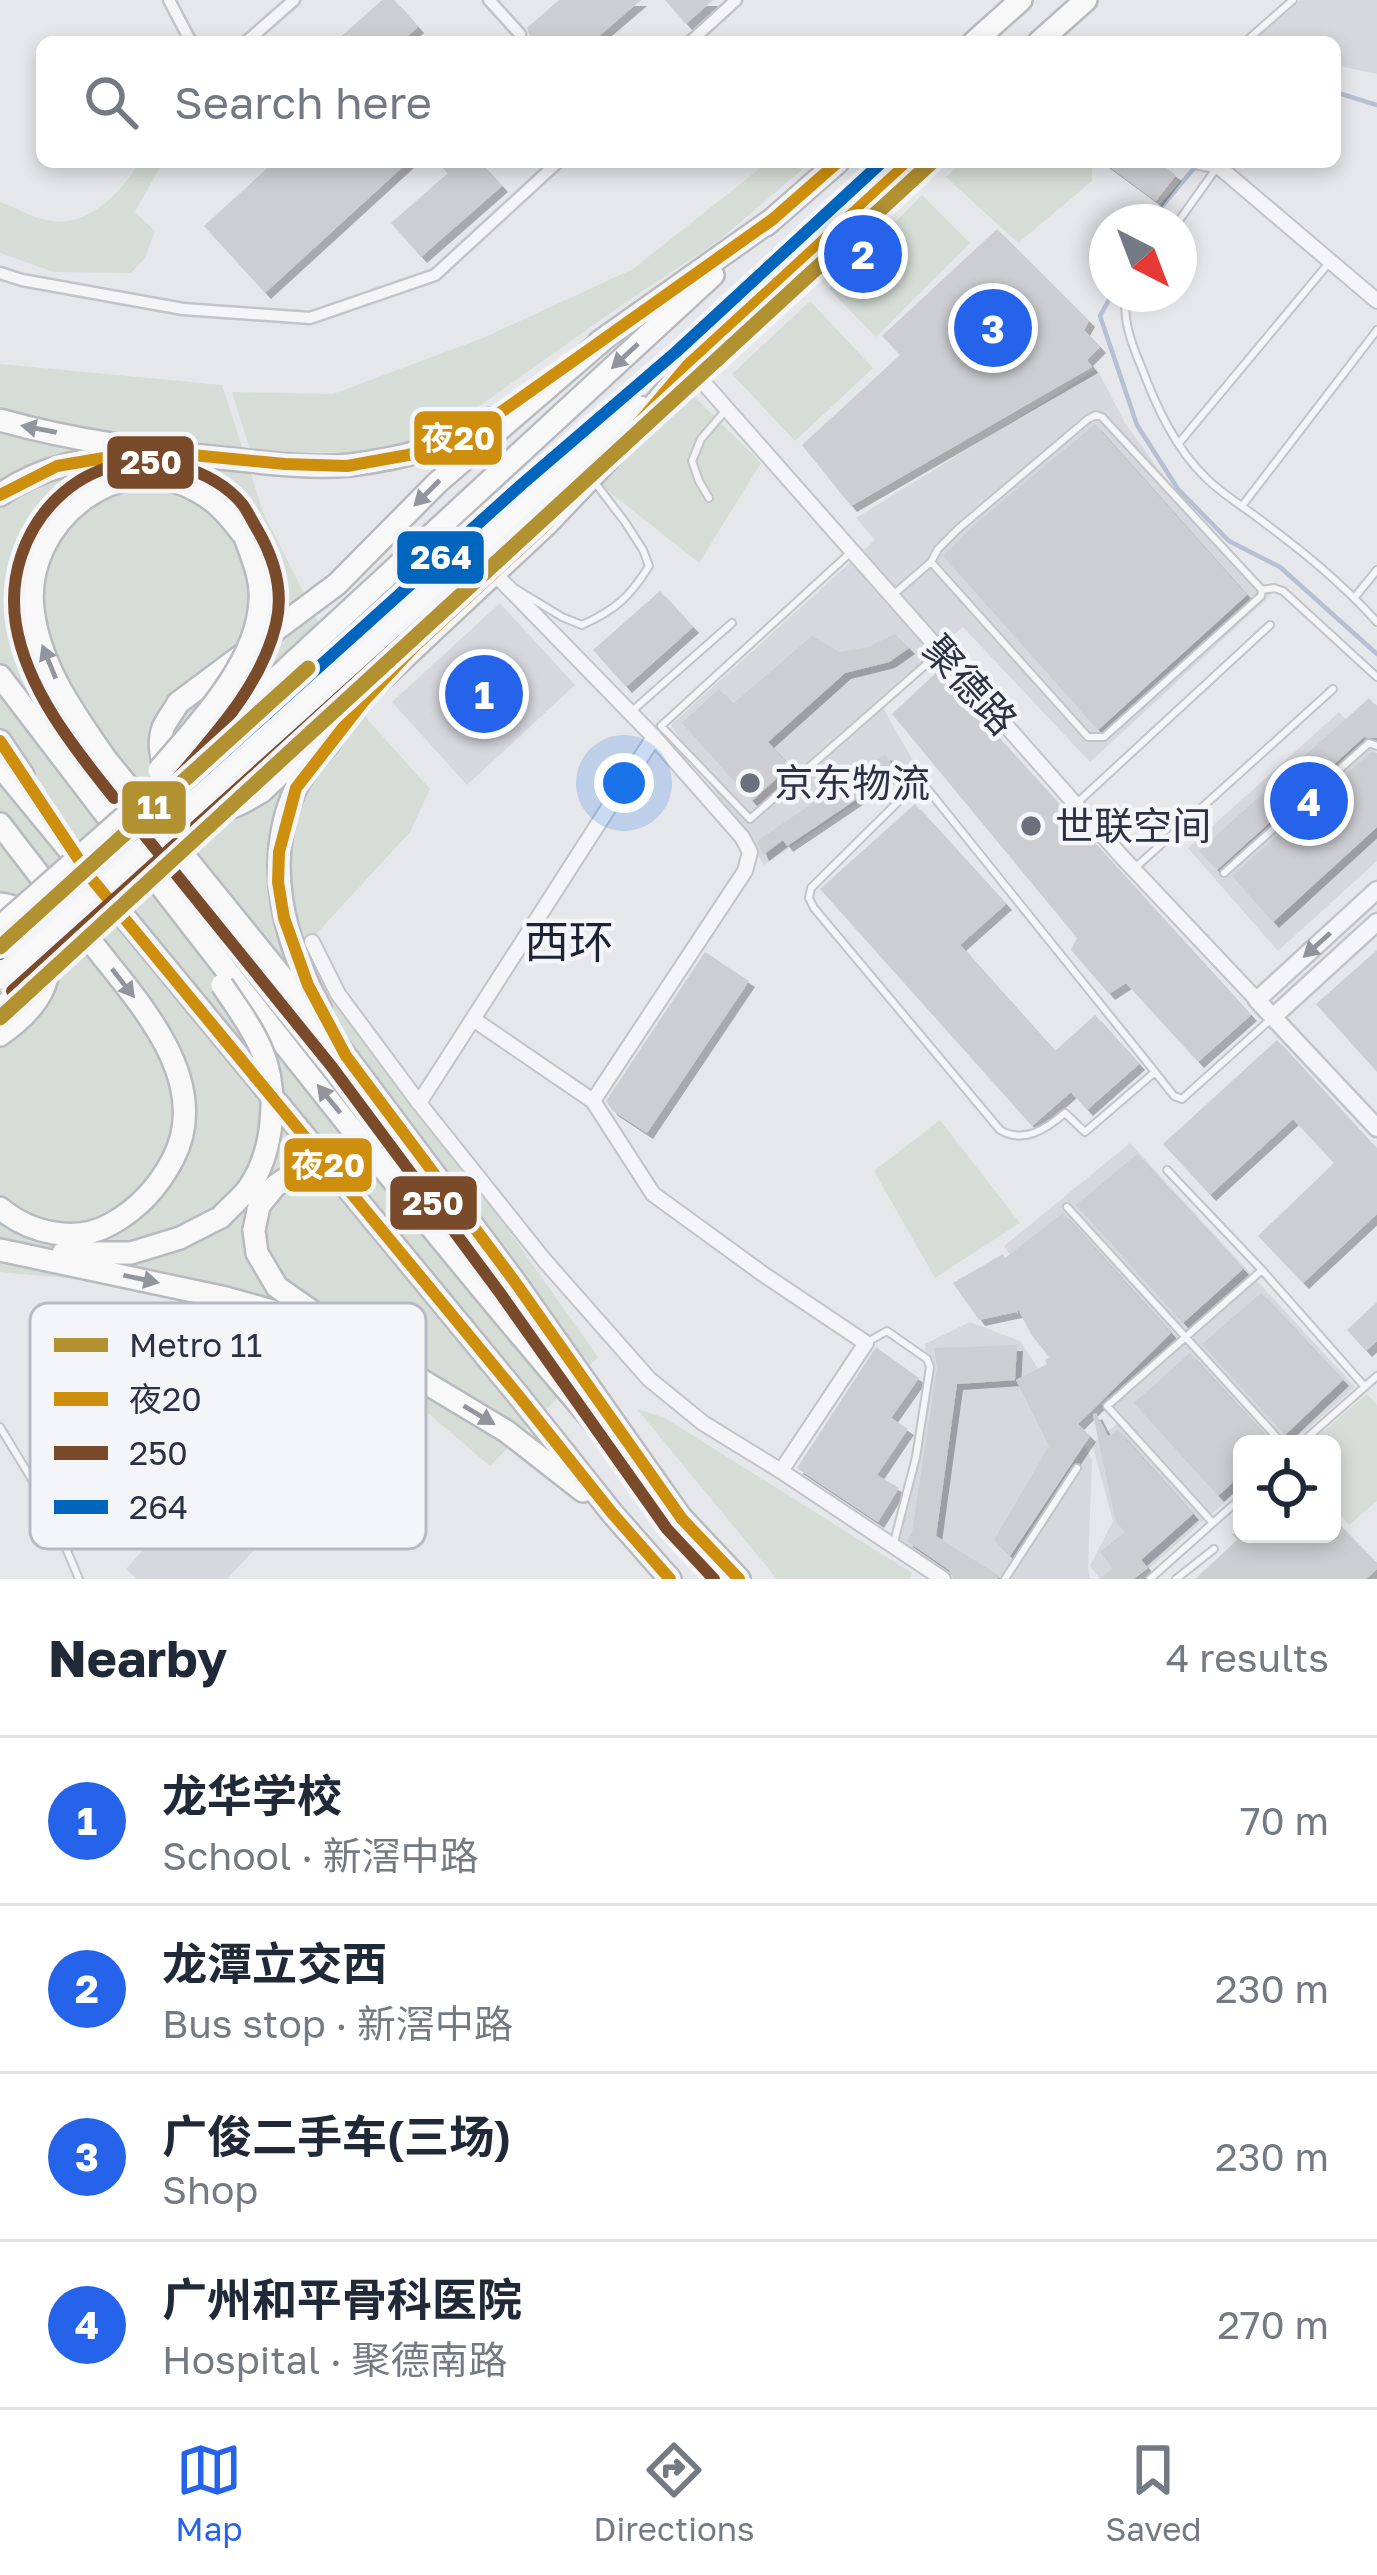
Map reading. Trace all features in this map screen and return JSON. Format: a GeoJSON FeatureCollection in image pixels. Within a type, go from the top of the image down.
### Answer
{"type":"FeatureCollection","features":[{"type":"Feature","properties":{"kind":"highway"},"geometry":{"type":"LineString","coordinates":[[981,36],[1021,0]]}},
{"type":"Feature","properties":{"kind":"highway"},"geometry":{"type":"LineString","coordinates":[[1046,36],[1086,0]]}},
{"type":"Feature","properties":{"kind":"highway"},"geometry":{"type":"LineString","coordinates":[[0,927],[831,168]]}},
{"type":"Feature","properties":{"kind":"highway"},"geometry":{"type":"LineString","coordinates":[[0,978],[902,168]]}},
{"type":"Feature","properties":{"kind":"highway"},"geometry":{"type":"LineString","coordinates":[[0,421],[162,452],[285,464],[347,466],[408,455],[470,434],[773,219]]}},
{"type":"Feature","properties":{"kind":"highway"},"geometry":{"type":"LineString","coordinates":[[610,334],[437,483],[337,584],[178,704],[162,730],[161,749],[178,789],[214,809],[238,806],[261,792],[416,645],[500,578],[688,365]]}},
{"type":"Feature","properties":{"kind":"highway"},"geometry":{"type":"LineString","coordinates":[[2,494],[57,466],[162,452]]}},
{"type":"Feature","properties":{"kind":"highway"},"geometry":{"type":"LineString","coordinates":[[105,835],[196,726],[224,690],[258,624],[261,596],[244,537],[224,509],[196,489],[165,480],[112,483],[64,516],[44,544],[34,574],[32,605],[51,671],[105,758],[346,1056],[515,1282],[682,1519]]}},
{"type":"Feature","properties":{"kind":"highway"},"geometry":{"type":"LineString","coordinates":[[346,1056],[308,985],[284,917],[279,852],[296,788],[309,768],[416,645]]}},
{"type":"Feature","properties":{"kind":"highway"},"geometry":{"type":"LineString","coordinates":[[0,676],[427,1225],[626,1459],[739,1579]]}},
{"type":"Feature","properties":{"kind":"highway"},"geometry":{"type":"LineString","coordinates":[[0,741],[92,878]]}},
{"type":"Feature","properties":{"kind":"highway"},"geometry":{"type":"LineString","coordinates":[[0,766],[670,1579]]}},
{"type":"Feature","properties":{"kind":"highway"},"geometry":{"type":"LineString","coordinates":[[0,824],[141,1005],[170,1052],[183,1090],[185,1119],[179,1149],[163,1179],[138,1205],[107,1226],[76,1234],[47,1232],[14,1220],[0,1208]]}},
{"type":"Feature","properties":{"kind":"highway"},"geometry":{"type":"LineString","coordinates":[[27,1254],[131,1252],[181,1238],[221,1216],[249,1188],[270,1129],[271,1090],[264,1054],[128,844]]}},
{"type":"Feature","properties":{"kind":"highway"},"geometry":{"type":"LineString","coordinates":[[0,1012],[117,874]]}},
{"type":"Feature","properties":{"kind":"highway"},"geometry":{"type":"LineString","coordinates":[[0,904],[14,906],[41,925],[50,956],[42,992],[18,1023],[0,1035]]}},
{"type":"Feature","properties":{"kind":"highway"},"geometry":{"type":"LineString","coordinates":[[300,1303],[277,1287],[266,1272],[256,1253],[254,1230],[259,1206],[275,1186],[301,1169],[329,1163],[360,1173],[427,1225]]}},
{"type":"Feature","properties":{"kind":"highway"},"geometry":{"type":"LineString","coordinates":[[0,1250],[247,1303]]}},
{"type":"Feature","properties":{"kind":"highway"},"geometry":{"type":"LineString","coordinates":[[426,1383],[506,1431],[612,1513]]}},
{"type":"Feature","properties":{"kind":"street"},"geometry":{"type":"LineString","coordinates":[[170,0],[188,36]]}},
{"type":"Feature","properties":{"kind":"street"},"geometry":{"type":"LineString","coordinates":[[253,36],[294,0]]}},
{"type":"Feature","properties":{"kind":"street"},"geometry":{"type":"LineString","coordinates":[[489,0],[520,34]]}},
{"type":"Feature","properties":{"kind":"street"},"geometry":{"type":"LineString","coordinates":[[697,36],[736,0]]}},
{"type":"Feature","properties":{"kind":"street"},"geometry":{"type":"LineString","coordinates":[[0,272],[183,309],[310,319],[435,275],[552,168]]}},
{"type":"Feature","properties":{"kind":"street"},"geometry":{"type":"LineString","coordinates":[[1214,168],[1377,301]]}},
{"type":"Feature","properties":{"kind":"street","name":"聚德路"},"geometry":{"type":"LineString","coordinates":[[688,365],[1075,804],[1257,1000]]}},
{"type":"Feature","properties":{"kind":"street"},"geometry":{"type":"LineString","coordinates":[[500,578],[654,737],[750,852],[745,871],[593,1101]]}},
{"type":"Feature","properties":{"kind":"street"},"geometry":{"type":"LineString","coordinates":[[419,1103],[654,737]]}},
{"type":"Feature","properties":{"kind":"street"},"geometry":{"type":"LineString","coordinates":[[1377,890],[1257,1000],[1377,1128]]}},
{"type":"Feature","properties":{"kind":"street"},"geometry":{"type":"LineString","coordinates":[[1273,1016],[1377,922]]}},
{"type":"Feature","properties":{"kind":"street"},"geometry":{"type":"LineString","coordinates":[[312,942],[338,994],[419,1103],[545,1261],[649,1379],[703,1424],[893,1546],[923,1573],[943,1579]]}},
{"type":"Feature","properties":{"kind":"street"},"geometry":{"type":"LineString","coordinates":[[473,1019],[593,1101],[653,1194],[866,1343],[781,1472]]}},
{"type":"Feature","properties":{"kind":"lane"},"geometry":{"type":"LineString","coordinates":[[1252,36],[1293,0]]}},
{"type":"Feature","properties":{"kind":"lane"},"geometry":{"type":"LineString","coordinates":[[1188,204],[1207,168]]}},
{"type":"Feature","properties":{"kind":"lane"},"geometry":{"type":"LineString","coordinates":[[1178,443],[1330,261]]}},
{"type":"Feature","properties":{"kind":"lane"},"geometry":{"type":"LineString","coordinates":[[1125,312],[1156,405],[1207,479],[1340,582],[1377,622]]}},
{"type":"Feature","properties":{"kind":"lane"},"geometry":{"type":"LineString","coordinates":[[1242,506],[1377,331]]}},
{"type":"Feature","properties":{"kind":"lane"},"geometry":{"type":"LineString","coordinates":[[709,498],[692,461],[701,439],[726,409]]}},
{"type":"Feature","properties":{"kind":"lane"},"geometry":{"type":"LineString","coordinates":[[891,596],[931,562],[958,529],[1096,415],[1262,590]]}},
{"type":"Feature","properties":{"kind":"lane"},"geometry":{"type":"LineString","coordinates":[[500,578],[582,625],[608,612],[634,590],[649,566],[643,550],[591,477]]}},
{"type":"Feature","properties":{"kind":"lane"},"geometry":{"type":"LineString","coordinates":[[851,551],[661,726],[750,819],[940,652]]}},
{"type":"Feature","properties":{"kind":"lane"},"geometry":{"type":"LineString","coordinates":[[931,562],[1094,739],[1104,736],[1261,596],[1262,590]]}},
{"type":"Feature","properties":{"kind":"lane"},"geometry":{"type":"LineString","coordinates":[[1354,597],[1377,570]]}},
{"type":"Feature","properties":{"kind":"lane"},"geometry":{"type":"LineString","coordinates":[[1262,590],[1283,591],[1377,676]]}},
{"type":"Feature","properties":{"kind":"lane"},"geometry":{"type":"LineString","coordinates":[[629,713],[732,623]]}},
{"type":"Feature","properties":{"kind":"lane"},"geometry":{"type":"LineString","coordinates":[[1075,804],[1270,625]]}},
{"type":"Feature","properties":{"kind":"lane"},"geometry":{"type":"LineString","coordinates":[[1134,869],[1333,689]]}},
{"type":"Feature","properties":{"kind":"lane"},"geometry":{"type":"LineString","coordinates":[[1224,873],[1370,743],[1377,746]]}},
{"type":"Feature","properties":{"kind":"lane"},"geometry":{"type":"LineString","coordinates":[[1155,1072],[1085,1132],[1065,1113],[1038,1132],[1005,1134],[814,908],[811,888],[913,787],[925,786],[1155,1072],[1174,1096],[1182,1100],[1273,1016]]}},
{"type":"Feature","properties":{"kind":"lane"},"geometry":{"type":"LineString","coordinates":[[1167,1170],[1365,1387]]}},
{"type":"Feature","properties":{"kind":"lane"},"geometry":{"type":"LineString","coordinates":[[1067,1207],[1275,1435]]}},
{"type":"Feature","properties":{"kind":"lane"},"geometry":{"type":"LineString","coordinates":[[1213,1522],[1107,1406],[1262,1270]]}},
{"type":"Feature","properties":{"kind":"lane"},"geometry":{"type":"LineString","coordinates":[[866,1343],[887,1331],[914,1348],[930,1367],[912,1476],[893,1546]]}},
{"type":"Feature","properties":{"kind":"lane"},"geometry":{"type":"LineString","coordinates":[[1310,1435],[1377,1376]]}},
{"type":"Feature","properties":{"kind":"lane"},"geometry":{"type":"LineString","coordinates":[[0,1427],[30,1473]]}},
{"type":"Feature","properties":{"kind":"lane"},"geometry":{"type":"LineString","coordinates":[[1005,1579],[1077,1468]]}},
{"type":"Feature","properties":{"kind":"lane"},"geometry":{"type":"LineString","coordinates":[[1150,1579],[1233,1505]]}},
{"type":"Feature","properties":{"kind":"lane"},"geometry":{"type":"LineString","coordinates":[[66,1549],[79,1579]]}},
{"type":"Feature","properties":{"kind":"lane"},"geometry":{"type":"LineString","coordinates":[[1175,1579],[1214,1549]]}},
{"type":"Feature","properties":{"kind":"shaded area"},"geometry":{"type":"Polygon","coordinates":[[[1301,0],[1377,0],[1377,74],[1341,66],[1341,36],[1258,36],[1301,0]]]}},
{"type":"Feature","properties":{"kind":"shaded area"},"geometry":{"type":"Polygon","coordinates":[[[135,168],[160,168],[135,212],[155,231],[145,258],[131,273],[54,272],[0,253],[0,202],[60,222],[88,214],[122,186],[135,168]]]}},
{"type":"Feature","properties":{"kind":"shaded area"},"geometry":{"type":"Polygon","coordinates":[[[760,168],[804,168],[717,242],[468,414],[396,452],[251,453],[232,392],[333,394],[483,338],[633,269],[760,168]]]}},
{"type":"Feature","properties":{"kind":"shaded area"},"geometry":{"type":"Polygon","coordinates":[[[956,168],[1092,168],[1092,181],[1018,243],[946,177],[956,168]]]}},
{"type":"Feature","properties":{"kind":"shaded area"},"geometry":{"type":"Polygon","coordinates":[[[922,195],[970,243],[876,337],[829,289],[922,195]]]}},
{"type":"Feature","properties":{"kind":"shaded area"},"geometry":{"type":"Polygon","coordinates":[[[810,301],[873,368],[795,441],[732,374],[810,301]]]}},
{"type":"Feature","properties":{"kind":"shaded area"},"geometry":{"type":"Polygon","coordinates":[[[0,364],[222,385],[263,512],[368,720],[430,789],[410,832],[306,945],[335,997],[419,1104],[598,1357],[490,1466],[426,1411],[426,1303],[183,1303],[127,1284],[0,1272],[0,364]]]}},
{"type":"Feature","properties":{"kind":"shaded area"},"geometry":{"type":"Polygon","coordinates":[[[1097,369],[1125,423],[1159,470],[1272,594],[1090,762],[963,627],[879,701],[915,764],[764,865],[671,725],[875,540],[856,518],[1097,369]]]}},
{"type":"Feature","properties":{"kind":"shaded area"},"geometry":{"type":"Polygon","coordinates":[[[693,395],[761,463],[699,563],[597,482],[693,395]]]}},
{"type":"Feature","properties":{"kind":"shaded area"},"geometry":{"type":"Polygon","coordinates":[[[500,603],[575,685],[467,785],[392,702],[500,603]]]}},
{"type":"Feature","properties":{"kind":"shaded area"},"geometry":{"type":"Polygon","coordinates":[[[1339,712],[1377,754],[1377,861],[1278,951],[1188,848],[1339,712]]]}},
{"type":"Feature","properties":{"kind":"shaded area"},"geometry":{"type":"Polygon","coordinates":[[[940,1120],[1020,1223],[935,1278],[874,1171],[940,1120]]]}},
{"type":"Feature","properties":{"kind":"shaded area"},"geometry":{"type":"Polygon","coordinates":[[[1130,1143],[1355,1387],[1301,1435],[1233,1435],[1233,1495],[1137,1579],[1100,1579],[1090,1566],[1113,1521],[1092,1444],[1117,1424],[1100,1406],[1108,1398],[1004,1246],[1130,1143]]]}},
{"type":"Feature","properties":{"kind":"shaded area"},"geometry":{"type":"Polygon","coordinates":[[[970,1322],[1020,1341],[1069,1415],[1092,1460],[1090,1579],[945,1579],[891,1543],[915,1451],[927,1369],[925,1344],[970,1322]]]}},
{"type":"Feature","properties":{"kind":"shaded area"},"geometry":{"type":"Polygon","coordinates":[[[1367,1394],[1377,1405],[1377,1501],[1349,1525],[1341,1516],[1341,1435],[1319,1435],[1367,1394]]]}},
{"type":"Feature","properties":{"kind":"shaded area"},"geometry":{"type":"Polygon","coordinates":[[[637,1409],[665,1418],[912,1573],[910,1579],[777,1579],[637,1409]]]}},
{"type":"Feature","properties":{"kind":"shaded area"},"geometry":{"type":"Polygon","coordinates":[[[144,1549],[255,1549],[227,1579],[137,1579],[126,1569],[144,1549]]]}},
{"type":"Feature","properties":{"kind":"building"},"geometry":{"type":"Polygon","coordinates":[[[382,0],[394,0],[418,27],[408,36],[342,36],[382,0]]]}},
{"type":"Feature","properties":{"kind":"building"},"geometry":{"type":"Polygon","coordinates":[[[559,0],[641,0],[599,36],[530,36],[527,28],[559,0]]]}},
{"type":"Feature","properties":{"kind":"building"},"geometry":{"type":"Polygon","coordinates":[[[665,0],[713,0],[686,24],[665,0]]]}},
{"type":"Feature","properties":{"kind":"building"},"geometry":{"type":"Polygon","coordinates":[[[267,168],[401,168],[265,293],[204,226],[267,168]]]}},
{"type":"Feature","properties":{"kind":"building"},"geometry":{"type":"Polygon","coordinates":[[[443,168],[486,168],[502,186],[421,257],[391,223],[448,173],[443,168]]]}},
{"type":"Feature","properties":{"kind":"building"},"geometry":{"type":"Polygon","coordinates":[[[1111,168],[1166,168],[1176,175],[1156,201],[1111,168]]]}},
{"type":"Feature","properties":{"kind":"building"},"geometry":{"type":"Polygon","coordinates":[[[997,229],[1089,321],[1084,330],[1100,347],[1087,360],[1092,367],[851,506],[802,445],[900,355],[882,336],[997,229]]]}},
{"type":"Feature","properties":{"kind":"building"},"geometry":{"type":"Polygon","coordinates":[[[1095,424],[1247,595],[1098,730],[943,556],[1095,424]]]}},
{"type":"Feature","properties":{"kind":"building"},"geometry":{"type":"Polygon","coordinates":[[[660,591],[693,627],[626,687],[593,650],[660,591]]]}},
{"type":"Feature","properties":{"kind":"building"},"geometry":{"type":"Polygon","coordinates":[[[895,634],[909,648],[889,662],[845,673],[768,742],[790,766],[752,801],[682,723],[719,689],[733,704],[812,636],[839,652],[868,647],[895,634]]]}},
{"type":"Feature","properties":{"kind":"building","name":"世联空间"},"geometry":{"type":"Polygon","coordinates":[[[938,671],[1251,1015],[1198,1062],[1126,983],[1109,994],[1071,950],[1077,938],[892,714],[938,671]]]}},
{"type":"Feature","properties":{"kind":"building"},"geometry":{"type":"Polygon","coordinates":[[[1369,698],[1377,707],[1377,738],[1364,737],[1217,870],[1199,851],[1369,698]]]}},
{"type":"Feature","properties":{"kind":"building"},"geometry":{"type":"Polygon","coordinates":[[[1371,752],[1377,753],[1377,827],[1273,922],[1232,876],[1371,752]]]}},
{"type":"Feature","properties":{"kind":"building"},"geometry":{"type":"Polygon","coordinates":[[[885,754],[897,772],[787,846],[783,840],[763,855],[757,841],[885,754]]]}},
{"type":"Feature","properties":{"kind":"building"},"geometry":{"type":"Polygon","coordinates":[[[915,804],[1006,904],[960,945],[1055,1051],[1095,1015],[1139,1064],[1087,1110],[1071,1092],[1032,1126],[820,889],[915,804]]]}},
{"type":"Feature","properties":{"kind":"building"},"geometry":{"type":"Polygon","coordinates":[[[1377,950],[1377,1072],[1316,1004],[1377,950]]]}},
{"type":"Feature","properties":{"kind":"building"},"geometry":{"type":"Polygon","coordinates":[[[705,952],[749,981],[647,1133],[606,1101],[705,952]]]}},
{"type":"Feature","properties":{"kind":"building"},"geometry":{"type":"Polygon","coordinates":[[[1277,1040],[1377,1149],[1377,1214],[1303,1283],[1258,1236],[1334,1163],[1293,1119],[1210,1195],[1163,1144],[1277,1040]]]}},
{"type":"Feature","properties":{"kind":"building"},"geometry":{"type":"Polygon","coordinates":[[[1137,1154],[1243,1269],[1183,1323],[1076,1205],[1137,1154]]]}},
{"type":"Feature","properties":{"kind":"building"},"geometry":{"type":"Polygon","coordinates":[[[1063,1213],[1171,1333],[1078,1424],[1090,1436],[1010,1556],[994,1540],[1049,1446],[1016,1380],[1047,1364],[1049,1357],[1018,1309],[1018,1314],[979,1320],[953,1283],[1003,1254],[1005,1258],[1063,1213]]]}},
{"type":"Feature","properties":{"kind":"building"},"geometry":{"type":"Polygon","coordinates":[[[1261,1293],[1343,1380],[1285,1435],[1202,1344],[1261,1293]]]}},
{"type":"Feature","properties":{"kind":"building"},"geometry":{"type":"Polygon","coordinates":[[[1377,1302],[1377,1341],[1366,1351],[1347,1330],[1377,1302]]]}},
{"type":"Feature","properties":{"kind":"building"},"geometry":{"type":"Polygon","coordinates":[[[1017,1345],[1015,1380],[957,1384],[936,1536],[998,1579],[954,1579],[949,1570],[907,1541],[937,1368],[934,1348],[1017,1345]]]}},
{"type":"Feature","properties":{"kind":"building"},"geometry":{"type":"Polygon","coordinates":[[[876,1347],[919,1378],[891,1418],[908,1429],[877,1475],[899,1488],[878,1522],[797,1468],[876,1347]]]}},
{"type":"Feature","properties":{"kind":"building"},"geometry":{"type":"Polygon","coordinates":[[[1190,1353],[1265,1435],[1233,1435],[1233,1482],[1218,1496],[1134,1403],[1190,1353]]]}},
{"type":"Feature","properties":{"kind":"building"},"geometry":{"type":"Polygon","coordinates":[[[1096,1413],[1108,1436],[1118,1430],[1193,1514],[1141,1560],[1148,1568],[1134,1579],[1100,1579],[1113,1568],[1100,1552],[1125,1532],[1116,1522],[1096,1413]]]}},
{"type":"Feature","properties":{"kind":"building"},"geometry":{"type":"Polygon","coordinates":[[[1341,1526],[1377,1563],[1366,1579],[1195,1579],[1234,1543],[1341,1543],[1341,1526]]]}},
{"type":"Feature","properties":{"kind":"waterway"},"geometry":{"type":"LineString","coordinates":[[1341,94],[1377,105]]}},
{"type":"Feature","properties":{"kind":"waterway"},"geometry":{"type":"LineString","coordinates":[[1164,204],[1194,168]]}},
{"type":"Feature","properties":{"kind":"waterway"},"geometry":{"type":"LineString","coordinates":[[1102,312],[1137,425],[1178,489],[1229,541],[1280,567],[1377,654]]}},
{"type":"Feature","properties":{"kind":"metro line","name":"11"},"geometry":{"type":"LineString","coordinates":[[0,1018],[925,168]]}},
{"type":"Feature","properties":{"kind":"metro line","name":"11"},"geometry":{"type":"LineString","coordinates":[[0,947],[308,668]]}},
{"type":"Feature","properties":{"kind":"transit line","name":"夜20"},"geometry":{"type":"LineString","coordinates":[[0,495],[57,466],[104,458],[162,452],[347,466],[408,455],[470,434],[773,219],[831,168]]}},
{"type":"Feature","properties":{"kind":"transit line","name":"264"},"geometry":{"type":"LineString","coordinates":[[0,954],[521,485],[676,352],[875,168]]}},
{"type":"Feature","properties":{"kind":"transit line","name":"夜20"},"geometry":{"type":"LineString","coordinates":[[739,1579],[682,1519],[515,1282],[346,1056],[308,985],[284,918],[279,852],[296,788],[363,702],[416,645],[547,524],[688,365],[902,168]]}},
{"type":"Feature","properties":{"kind":"transit line","name":"250"},"geometry":{"type":"LineString","coordinates":[[12,991],[921,175]]}},
{"type":"Feature","properties":{"kind":"transit line","name":"250"},"geometry":{"type":"LineString","coordinates":[[114,798],[68,738],[30,672],[16,625],[15,589],[21,555],[56,499],[82,479],[112,466],[146,462],[199,473],[237,498],[268,551],[279,599],[268,649],[244,695],[161,798]]}},
{"type":"Feature","properties":{"kind":"transit line","name":"夜20"},"geometry":{"type":"LineString","coordinates":[[0,741],[91,878],[670,1579]]}},
{"type":"Feature","properties":{"kind":"transit line","name":"250"},"geometry":{"type":"LineString","coordinates":[[12,941],[137,826],[332,1067],[667,1529],[714,1579]]}},
{"type":"Feature","properties":{"kind":"place","name":"龙潭立交西"},"geometry":{"type":"Point","coordinates":[863,254]}},
{"type":"Feature","properties":{"kind":"place","name":"广俊二手车(三场)"},"geometry":{"type":"Point","coordinates":[993,328]}},
{"type":"Feature","properties":{"kind":"place","name":"龙华学校"},"geometry":{"type":"Point","coordinates":[484,694]}},
{"type":"Feature","properties":{"kind":"place","name":"京东物流"},"geometry":{"type":"Point","coordinates":[750,783]}},
{"type":"Feature","properties":{"kind":"place","name":"广州和平骨科医院"},"geometry":{"type":"Point","coordinates":[1309,801]}},
{"type":"Feature","properties":{"kind":"place","name":"世联空间"},"geometry":{"type":"Point","coordinates":[1031,826]}},
{"type":"Feature","properties":{"kind":"district","name":"西环"},"geometry":{"type":"Point","coordinates":[569,942]}}]}
